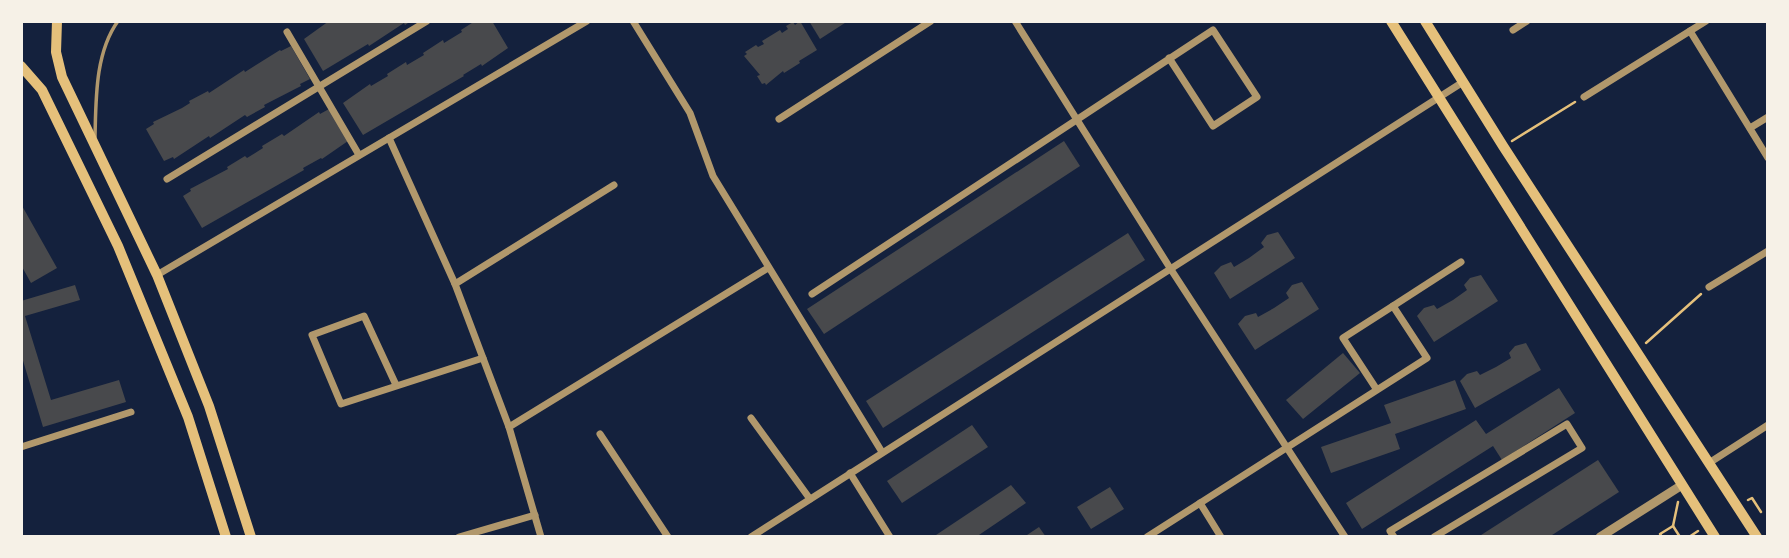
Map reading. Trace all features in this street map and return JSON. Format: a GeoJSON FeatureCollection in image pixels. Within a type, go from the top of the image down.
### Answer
{"type":"FeatureCollection","features":[{"type":"Feature","properties":{"kind":"main road"},"geometry":{"type":"LineString","coordinates":[[1391,21],[1715,537]]}},
{"type":"Feature","properties":{"kind":"main road"},"geometry":{"type":"LineString","coordinates":[[1424,21],[1757,537]]}},
{"type":"Feature","properties":{"kind":"main road"},"geometry":{"type":"LineString","coordinates":[[54,23],[56,52],[62,77],[157,275],[209,405],[251,537]]}},
{"type":"Feature","properties":{"kind":"main road"},"geometry":{"type":"LineString","coordinates":[[21,66],[42,90],[118,246],[188,417],[226,537]]}},
{"type":"Feature","properties":{"kind":"street"},"geometry":{"type":"LineString","coordinates":[[167,179],[427,21]]}},
{"type":"Feature","properties":{"kind":"street"},"geometry":{"type":"LineString","coordinates":[[157,275],[587,21]]}},
{"type":"Feature","properties":{"kind":"street"},"geometry":{"type":"LineString","coordinates":[[633,21],[690,113],[713,176],[882,452]]}},
{"type":"Feature","properties":{"kind":"street"},"geometry":{"type":"LineString","coordinates":[[779,119],[931,21]]}},
{"type":"Feature","properties":{"kind":"street"},"geometry":{"type":"LineString","coordinates":[[1015,21],[1170,268],[1345,537]]}},
{"type":"Feature","properties":{"kind":"street"},"geometry":{"type":"LineString","coordinates":[[1513,30],[1527,21]]}},
{"type":"Feature","properties":{"kind":"street"},"geometry":{"type":"LineString","coordinates":[[1584,97],[1706,21]]}},
{"type":"Feature","properties":{"kind":"street"},"geometry":{"type":"LineString","coordinates":[[812,294],[1076,118],[1169,58],[1213,30],[1257,97],[1213,126],[1169,58]]}},
{"type":"Feature","properties":{"kind":"street"},"geometry":{"type":"LineString","coordinates":[[1690,31],[1768,158]]}},
{"type":"Feature","properties":{"kind":"street"},"geometry":{"type":"LineString","coordinates":[[287,32],[359,155]]}},
{"type":"Feature","properties":{"kind":"street"},"geometry":{"type":"LineString","coordinates":[[751,537],[1463,82]]}},
{"type":"Feature","properties":{"kind":"street"},"geometry":{"type":"LineString","coordinates":[[1750,128],[1768,117]]}},
{"type":"Feature","properties":{"kind":"street"},"geometry":{"type":"LineString","coordinates":[[389,138],[455,284],[509,427],[541,537]]}},
{"type":"Feature","properties":{"kind":"street"},"geometry":{"type":"LineString","coordinates":[[455,284],[614,185]]}},
{"type":"Feature","properties":{"kind":"street"},"geometry":{"type":"LineString","coordinates":[[1709,287],[1768,251]]}},
{"type":"Feature","properties":{"kind":"street"},"geometry":{"type":"LineString","coordinates":[[1377,390],[1343,338],[1461,262]]}},
{"type":"Feature","properties":{"kind":"street"},"geometry":{"type":"LineString","coordinates":[[509,427],[768,268]]}},
{"type":"Feature","properties":{"kind":"street"},"geometry":{"type":"LineString","coordinates":[[1149,536],[1427,358],[1393,306]]}},
{"type":"Feature","properties":{"kind":"street"},"geometry":{"type":"LineString","coordinates":[[396,385],[364,316],[312,335],[341,404],[483,358]]}},
{"type":"Feature","properties":{"kind":"street"},"geometry":{"type":"LineString","coordinates":[[21,447],[131,412]]}},
{"type":"Feature","properties":{"kind":"street"},"geometry":{"type":"LineString","coordinates":[[751,418],[810,499]]}},
{"type":"Feature","properties":{"kind":"street"},"geometry":{"type":"LineString","coordinates":[[1394,537],[1390,531],[1567,424],[1582,449],[1434,537]]}},
{"type":"Feature","properties":{"kind":"street"},"geometry":{"type":"LineString","coordinates":[[1709,463],[1768,425]]}},
{"type":"Feature","properties":{"kind":"street"},"geometry":{"type":"LineString","coordinates":[[600,434],[668,537]]}},
{"type":"Feature","properties":{"kind":"street"},"geometry":{"type":"LineString","coordinates":[[850,473],[890,537]]}},
{"type":"Feature","properties":{"kind":"street"},"geometry":{"type":"LineString","coordinates":[[1600,537],[1682,485]]}},
{"type":"Feature","properties":{"kind":"street"},"geometry":{"type":"LineString","coordinates":[[1200,503],[1221,537]]}},
{"type":"Feature","properties":{"kind":"street"},"geometry":{"type":"LineString","coordinates":[[459,537],[535,515]]}},
{"type":"Feature","properties":{"kind":"lane"},"geometry":{"type":"LineString","coordinates":[[95,146],[98,79],[104,48],[118,21]]}},
{"type":"Feature","properties":{"kind":"path"},"geometry":{"type":"LineString","coordinates":[[1503,146],[1584,97]]}},
{"type":"Feature","properties":{"kind":"path"},"geometry":{"type":"LineString","coordinates":[[1637,351],[1709,287]]}},
{"type":"Feature","properties":{"kind":"path"},"geometry":{"type":"LineString","coordinates":[[1680,537],[1673,526],[1682,485]]}},
{"type":"Feature","properties":{"kind":"path"},"geometry":{"type":"LineString","coordinates":[[1741,504],[1752,498],[1761,512]]}},
{"type":"Feature","properties":{"kind":"path"},"geometry":{"type":"LineString","coordinates":[[1662,537],[1660,534],[1673,526]]}},
{"type":"Feature","properties":{"kind":"path"},"geometry":{"type":"LineString","coordinates":[[1689,537],[1699,530]]}},
{"type":"Feature","properties":{"kind":"building"},"geometry":{"type":"Polygon","coordinates":[[[329,21],[411,21],[323,71],[304,39],[329,21]]]}},
{"type":"Feature","properties":{"kind":"building"},"geometry":{"type":"Polygon","coordinates":[[[475,21],[492,21],[508,48],[363,135],[343,103],[406,62],[407,65],[443,40],[444,43],[462,32],[461,30],[475,21]]]}},
{"type":"Feature","properties":{"kind":"building"},"geometry":{"type":"Polygon","coordinates":[[[800,21],[817,50],[766,85],[762,84],[757,76],[760,75],[744,56],[747,54],[745,52],[756,45],[758,47],[764,44],[762,41],[780,30],[782,33],[788,29],[786,26],[793,22],[795,25],[800,21]]]}},
{"type":"Feature","properties":{"kind":"building"},"geometry":{"type":"Polygon","coordinates":[[[809,21],[848,21],[820,39],[809,21]]]}},
{"type":"Feature","properties":{"kind":"building"},"geometry":{"type":"Polygon","coordinates":[[[291,46],[310,79],[174,159],[173,157],[164,161],[146,129],[154,124],[153,122],[291,46]]]}},
{"type":"Feature","properties":{"kind":"building"},"geometry":{"type":"Polygon","coordinates":[[[329,109],[348,141],[303,168],[304,170],[202,228],[183,196],[191,191],[190,189],[228,169],[227,167],[245,156],[247,158],[282,134],[284,136],[319,112],[320,114],[329,109]]]}},
{"type":"Feature","properties":{"kind":"building"},"geometry":{"type":"Polygon","coordinates":[[[1064,141],[1080,166],[824,334],[807,309],[1064,141]]]}},
{"type":"Feature","properties":{"kind":"building"},"geometry":{"type":"Polygon","coordinates":[[[21,204],[57,268],[31,283],[21,265],[21,204]]]}},
{"type":"Feature","properties":{"kind":"building"},"geometry":{"type":"Polygon","coordinates":[[[1278,232],[1295,258],[1230,299],[1214,273],[1221,266],[1231,262],[1234,267],[1249,258],[1264,247],[1261,243],[1267,235],[1278,232]]]}},
{"type":"Feature","properties":{"kind":"building"},"geometry":{"type":"Polygon","coordinates":[[[1128,233],[1145,260],[883,428],[866,401],[1128,233]]]}},
{"type":"Feature","properties":{"kind":"building"},"geometry":{"type":"Polygon","coordinates":[[[1481,275],[1498,301],[1434,342],[1417,316],[1424,308],[1434,305],[1437,309],[1453,300],[1467,290],[1464,285],[1470,278],[1481,275]]]}},
{"type":"Feature","properties":{"kind":"building"},"geometry":{"type":"Polygon","coordinates":[[[1302,282],[1319,309],[1255,350],[1238,324],[1245,316],[1256,313],[1258,317],[1274,308],[1289,298],[1286,293],[1292,285],[1302,282]]]}},
{"type":"Feature","properties":{"kind":"building"},"geometry":{"type":"Polygon","coordinates":[[[75,285],[80,300],[25,316],[51,400],[119,380],[126,402],[43,427],[21,354],[21,301],[75,285]]]}},
{"type":"Feature","properties":{"kind":"building"},"geometry":{"type":"Polygon","coordinates":[[[1526,343],[1541,370],[1475,408],[1460,381],[1467,374],[1477,371],[1480,375],[1496,367],[1511,358],[1509,353],[1515,346],[1526,343]]]}},
{"type":"Feature","properties":{"kind":"building"},"geometry":{"type":"Polygon","coordinates":[[[1343,353],[1360,373],[1303,419],[1286,400],[1343,353]]]}},
{"type":"Feature","properties":{"kind":"building"},"geometry":{"type":"Polygon","coordinates":[[[1455,380],[1466,409],[1395,434],[1400,449],[1331,473],[1321,447],[1391,423],[1384,405],[1455,380]]]}},
{"type":"Feature","properties":{"kind":"building"},"geometry":{"type":"Polygon","coordinates":[[[1559,388],[1575,413],[1502,460],[1493,446],[1362,529],[1346,503],[1476,420],[1486,434],[1559,388]]]}},
{"type":"Feature","properties":{"kind":"building"},"geometry":{"type":"Polygon","coordinates":[[[972,425],[988,447],[902,503],[887,481],[972,425]]]}},
{"type":"Feature","properties":{"kind":"building"},"geometry":{"type":"Polygon","coordinates":[[[1598,460],[1619,492],[1549,537],[1478,537],[1598,460]]]}},
{"type":"Feature","properties":{"kind":"building"},"geometry":{"type":"Polygon","coordinates":[[[1011,485],[1026,503],[976,537],[933,537],[1011,485]]]}},
{"type":"Feature","properties":{"kind":"building"},"geometry":{"type":"Polygon","coordinates":[[[1110,487],[1124,509],[1091,529],[1077,507],[1110,487]]]}},
{"type":"Feature","properties":{"kind":"building"},"geometry":{"type":"Polygon","coordinates":[[[1039,527],[1046,537],[1024,537],[1039,527]]]}}]}
